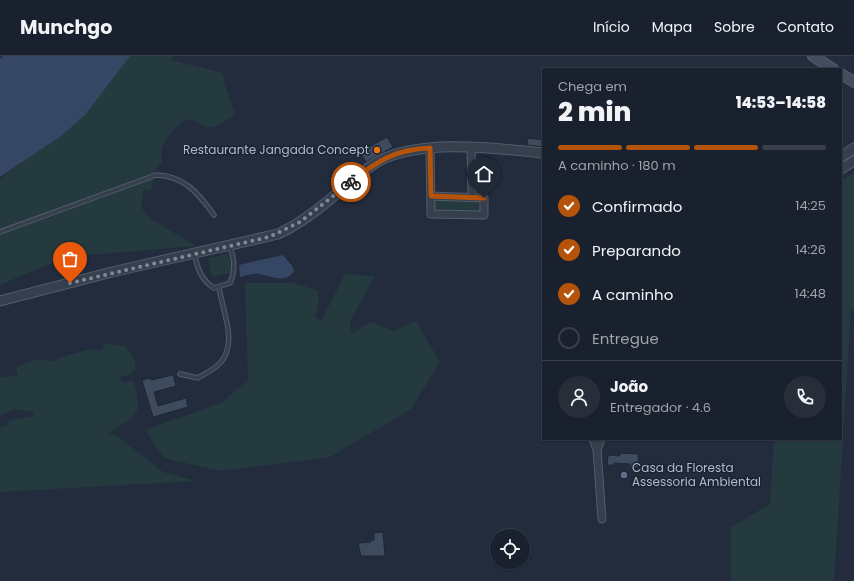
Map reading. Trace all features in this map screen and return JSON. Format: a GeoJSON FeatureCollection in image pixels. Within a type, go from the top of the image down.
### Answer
{"type":"FeatureCollection","features":[{"type":"Feature","properties":{"kind":"main road"},"geometry":{"type":"LineString","coordinates":[[813,56],[831,68]]}},
{"type":"Feature","properties":{"kind":"main road"},"geometry":{"type":"LineString","coordinates":[[842,75],[854,82]]}},
{"type":"Feature","properties":{"kind":"street"},"geometry":{"type":"LineString","coordinates":[[430,148],[431,214],[484,215],[484,198],[431,196]]}},
{"type":"Feature","properties":{"kind":"street"},"geometry":{"type":"LineString","coordinates":[[0,301],[269,237],[294,226],[384,158],[411,150],[430,148],[471,148],[542,153]]}},
{"type":"Feature","properties":{"kind":"street"},"geometry":{"type":"LineString","coordinates":[[471,148],[472,197]]}},
{"type":"Feature","properties":{"kind":"street"},"geometry":{"type":"LineString","coordinates":[[842,156],[854,148]]}},
{"type":"Feature","properties":{"kind":"street"},"geometry":{"type":"LineString","coordinates":[[842,168],[854,161]]}},
{"type":"Feature","properties":{"kind":"street"},"geometry":{"type":"LineString","coordinates":[[593,440],[597,450],[602,519]]}},
{"type":"Feature","properties":{"kind":"street"},"geometry":{"type":"LineString","coordinates":[[597,450],[601,440]]}},
{"type":"Feature","properties":{"kind":"lane"},"geometry":{"type":"LineString","coordinates":[[0,232],[156,175],[168,176],[196,190],[214,214]]}},
{"type":"Feature","properties":{"kind":"lane"},"geometry":{"type":"LineString","coordinates":[[194,254],[200,275],[206,283],[214,288],[219,287],[230,283],[234,275],[234,259],[230,246]]}},
{"type":"Feature","properties":{"kind":"lane"},"geometry":{"type":"LineString","coordinates":[[180,374],[198,378],[221,362],[228,350],[229,340],[219,287]]}},
{"type":"Feature","properties":{"kind":"green space"},"geometry":{"type":"Polygon","coordinates":[[[123,56],[173,56],[171,60],[223,73],[235,115],[216,126],[206,128],[195,121],[190,120],[186,120],[178,125],[164,144],[161,154],[162,162],[155,169],[151,191],[144,188],[141,207],[151,219],[196,246],[66,257],[0,285],[0,179],[21,163],[123,56]]]}},
{"type":"Feature","properties":{"kind":"green space"},"geometry":{"type":"Polygon","coordinates":[[[854,172],[854,310],[851,311],[834,581],[731,581],[731,527],[770,504],[774,440],[842,440],[842,180],[854,172]]]}},
{"type":"Feature","properties":{"kind":"green space"},"geometry":{"type":"Polygon","coordinates":[[[433,198],[480,200],[480,213],[433,212],[433,198]]]}},
{"type":"Feature","properties":{"kind":"green space"},"geometry":{"type":"Polygon","coordinates":[[[228,253],[232,272],[212,277],[208,258],[228,253]]]}},
{"type":"Feature","properties":{"kind":"green space"},"geometry":{"type":"Polygon","coordinates":[[[345,274],[375,276],[350,321],[351,334],[371,322],[394,331],[416,321],[440,362],[411,409],[330,457],[220,471],[164,458],[145,430],[221,403],[248,380],[245,283],[293,283],[317,290],[319,299],[315,317],[321,321],[345,274]]]}},
{"type":"Feature","properties":{"kind":"green space"},"geometry":{"type":"Polygon","coordinates":[[[104,345],[125,346],[134,358],[136,369],[131,374],[121,377],[120,379],[123,382],[134,382],[138,403],[135,415],[109,433],[116,435],[163,472],[196,481],[0,492],[0,427],[6,427],[9,421],[34,416],[32,412],[16,409],[0,416],[0,377],[18,376],[17,367],[37,359],[54,361],[65,356],[91,349],[102,350],[104,345]]]}},
{"type":"Feature","properties":{"kind":"water"},"geometry":{"type":"Polygon","coordinates":[[[3,56],[130,56],[85,115],[61,136],[0,177],[0,59],[3,56]]]}},
{"type":"Feature","properties":{"kind":"water"},"geometry":{"type":"Polygon","coordinates":[[[283,255],[294,271],[291,275],[283,278],[257,274],[240,277],[239,265],[283,255]]]}},
{"type":"Feature","properties":{"kind":"building","name":"Restaurante Jangada Concept"},"geometry":{"type":"Polygon","coordinates":[[[387,137],[393,147],[366,162],[360,152],[387,137]]]}},
{"type":"Feature","properties":{"kind":"building"},"geometry":{"type":"Polygon","coordinates":[[[528,138],[542,140],[542,147],[527,145],[528,138]]]}},
{"type":"Feature","properties":{"kind":"building"},"geometry":{"type":"Polygon","coordinates":[[[173,375],[176,386],[154,392],[158,406],[186,398],[188,407],[153,417],[142,380],[150,378],[151,380],[173,375]]]}},
{"type":"Feature","properties":{"kind":"building"},"geometry":{"type":"Polygon","coordinates":[[[620,453],[638,454],[639,467],[630,468],[630,464],[614,463],[614,465],[607,465],[608,455],[620,456],[620,453]]]}},
{"type":"Feature","properties":{"kind":"building"},"geometry":{"type":"Polygon","coordinates":[[[383,532],[385,556],[361,556],[358,543],[371,542],[371,540],[374,540],[374,533],[383,532]]]}},
{"type":"Feature","properties":{"kind":"way so far"},"geometry":{"type":"LineString","coordinates":[[70,283],[112,272],[269,237],[287,230],[300,222],[351,182]]}},
{"type":"Feature","properties":{"kind":"place","name":"Restaurante Jangada Concept"},"geometry":{"type":"Point","coordinates":[377,150]}},
{"type":"Feature","properties":{"kind":"place","name":"Casa da Floresta Assessoria Ambiental"},"geometry":{"type":"Point","coordinates":[624,475]}},
{"type":"Feature","properties":{"kind":"route"},"geometry":{"type":"LineString","coordinates":[[351,182],[384,158],[397,153],[430,148],[431,196],[484,198]]}}]}
